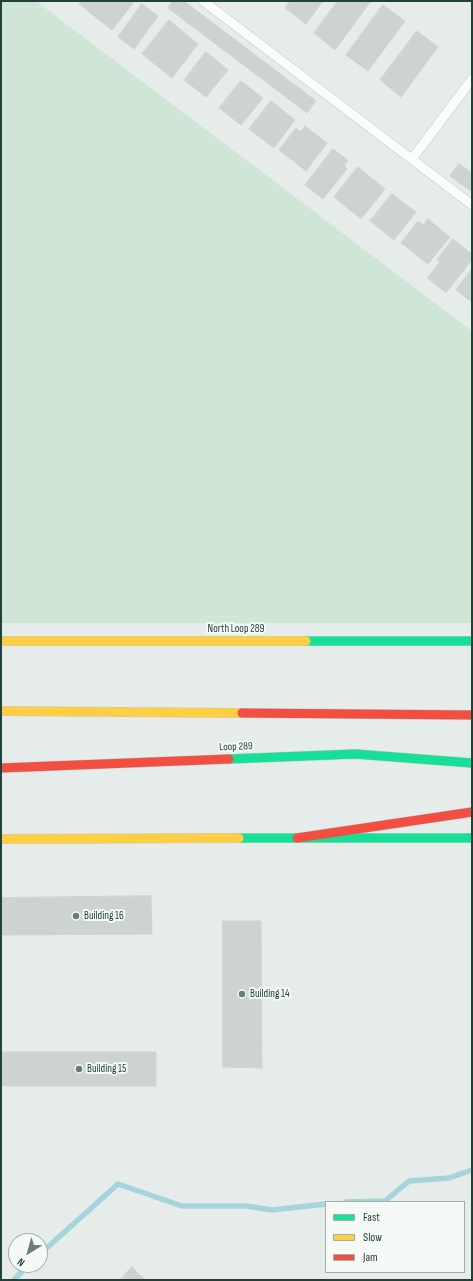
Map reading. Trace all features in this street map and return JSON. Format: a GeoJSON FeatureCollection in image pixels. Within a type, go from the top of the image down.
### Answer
{"type":"FeatureCollection","features":[{"type":"Feature","properties":{"kind":"main road","name":"North Loop 289"},"geometry":{"type":"LineString","coordinates":[[1,641],[472,641]]}},
{"type":"Feature","properties":{"kind":"main road"},"geometry":{"type":"LineString","coordinates":[[1,711],[472,715]]}},
{"type":"Feature","properties":{"kind":"main road","name":"Loop 289"},"geometry":{"type":"LineString","coordinates":[[1,768],[355,754],[472,763]]}},
{"type":"Feature","properties":{"kind":"main road"},"geometry":{"type":"LineString","coordinates":[[297,838],[472,812]]}},
{"type":"Feature","properties":{"kind":"main road"},"geometry":{"type":"LineString","coordinates":[[1,839],[472,838]]}},
{"type":"Feature","properties":{"kind":"lane"},"geometry":{"type":"LineString","coordinates":[[203,1],[472,205]]}},
{"type":"Feature","properties":{"kind":"lane"},"geometry":{"type":"LineString","coordinates":[[412,159],[472,80]]}},
{"type":"Feature","properties":{"kind":"green space"},"geometry":{"type":"Polygon","coordinates":[[[1,1],[36,1],[472,331],[472,623],[1,623],[1,1]]]}},
{"type":"Feature","properties":{"kind":"building"},"geometry":{"type":"Polygon","coordinates":[[[81,1],[134,2],[112,30],[79,4],[81,1]]]}},
{"type":"Feature","properties":{"kind":"building"},"geometry":{"type":"Polygon","coordinates":[[[173,1],[184,1],[316,101],[307,113],[168,8],[173,1]]]}},
{"type":"Feature","properties":{"kind":"building"},"geometry":{"type":"Polygon","coordinates":[[[290,1],[323,1],[306,24],[285,8],[290,1]]]}},
{"type":"Feature","properties":{"kind":"building"},"geometry":{"type":"Polygon","coordinates":[[[338,1],[371,1],[335,50],[314,33],[338,1]]]}},
{"type":"Feature","properties":{"kind":"building"},"geometry":{"type":"Polygon","coordinates":[[[142,4],[158,16],[134,49],[118,37],[142,4]]]}},
{"type":"Feature","properties":{"kind":"building"},"geometry":{"type":"Polygon","coordinates":[[[383,5],[405,21],[368,71],[346,55],[383,5]]]}},
{"type":"Feature","properties":{"kind":"building"},"geometry":{"type":"Polygon","coordinates":[[[169,20],[198,44],[172,78],[142,54],[169,20]]]}},
{"type":"Feature","properties":{"kind":"building"},"geometry":{"type":"Polygon","coordinates":[[[417,31],[438,47],[401,97],[380,80],[417,31]]]}},
{"type":"Feature","properties":{"kind":"building"},"geometry":{"type":"Polygon","coordinates":[[[206,52],[228,70],[206,97],[184,80],[206,52]]]}},
{"type":"Feature","properties":{"kind":"building"},"geometry":{"type":"Polygon","coordinates":[[[241,81],[263,98],[241,125],[219,108],[241,81]]]}},
{"type":"Feature","properties":{"kind":"building"},"geometry":{"type":"Polygon","coordinates":[[[271,101],[295,120],[274,148],[249,129],[271,101]]]}},
{"type":"Feature","properties":{"kind":"building"},"geometry":{"type":"Polygon","coordinates":[[[305,126],[327,143],[306,171],[279,150],[296,128],[301,132],[305,126]]]}},
{"type":"Feature","properties":{"kind":"building"},"geometry":{"type":"Polygon","coordinates":[[[333,149],[348,160],[344,166],[347,169],[323,199],[305,185],[333,149]]]}},
{"type":"Feature","properties":{"kind":"building"},"geometry":{"type":"Polygon","coordinates":[[[459,164],[472,173],[472,192],[450,176],[459,164]]]}},
{"type":"Feature","properties":{"kind":"building"},"geometry":{"type":"Polygon","coordinates":[[[358,167],[385,189],[361,219],[334,197],[358,167]]]}},
{"type":"Feature","properties":{"kind":"building"},"geometry":{"type":"Polygon","coordinates":[[[392,194],[416,212],[394,240],[370,221],[392,194]]]}},
{"type":"Feature","properties":{"kind":"building"},"geometry":{"type":"Polygon","coordinates":[[[428,219],[450,237],[428,264],[401,243],[418,221],[423,225],[428,219]]]}},
{"type":"Feature","properties":{"kind":"building"},"geometry":{"type":"Polygon","coordinates":[[[453,239],[472,254],[472,260],[446,293],[427,278],[440,262],[437,260],[453,239]]]}},
{"type":"Feature","properties":{"kind":"building"},"geometry":{"type":"Polygon","coordinates":[[[472,269],[472,302],[456,290],[472,269]]]}},
{"type":"Feature","properties":{"kind":"building","name":"Building 16"},"geometry":{"type":"Polygon","coordinates":[[[151,896],[152,934],[1,935],[1,898],[151,896]]]}},
{"type":"Feature","properties":{"kind":"building","name":"Building 14"},"geometry":{"type":"Polygon","coordinates":[[[223,921],[261,921],[262,1068],[223,1067],[223,921]]]}},
{"type":"Feature","properties":{"kind":"building","name":"Building 15"},"geometry":{"type":"Polygon","coordinates":[[[1,1052],[156,1052],[156,1086],[1,1086],[1,1052]]]}},
{"type":"Feature","properties":{"kind":"building"},"geometry":{"type":"Polygon","coordinates":[[[132,1267],[145,1280],[120,1280],[132,1267]]]}},
{"type":"Feature","properties":{"kind":"waterway"},"geometry":{"type":"LineString","coordinates":[[385,1201],[409,1181],[449,1178],[472,1170]]}},
{"type":"Feature","properties":{"kind":"waterway"},"geometry":{"type":"LineString","coordinates":[[48,1247],[118,1184],[182,1206],[246,1206],[272,1210],[325,1204]]}},
{"type":"Feature","properties":{"kind":"waterway"},"geometry":{"type":"LineString","coordinates":[[14,1280],[21,1273]]}},
{"type":"Feature","properties":{"kind":"traffic: fast"},"geometry":{"type":"LineString","coordinates":[[306,641],[472,641]]}},
{"type":"Feature","properties":{"kind":"traffic: fast"},"geometry":{"type":"LineString","coordinates":[[229,759],[355,754],[472,763]]}},
{"type":"Feature","properties":{"kind":"traffic: fast"},"geometry":{"type":"LineString","coordinates":[[239,838],[472,838]]}},
{"type":"Feature","properties":{"kind":"traffic: slow"},"geometry":{"type":"LineString","coordinates":[[1,641],[306,641]]}},
{"type":"Feature","properties":{"kind":"traffic: slow"},"geometry":{"type":"LineString","coordinates":[[1,711],[242,713]]}},
{"type":"Feature","properties":{"kind":"traffic: slow"},"geometry":{"type":"LineString","coordinates":[[1,839],[239,838]]}},
{"type":"Feature","properties":{"kind":"traffic: jam"},"geometry":{"type":"LineString","coordinates":[[242,713],[472,715]]}},
{"type":"Feature","properties":{"kind":"traffic: jam"},"geometry":{"type":"LineString","coordinates":[[1,768],[229,759]]}},
{"type":"Feature","properties":{"kind":"traffic: jam"},"geometry":{"type":"LineString","coordinates":[[297,838],[472,812]]}},
{"type":"Feature","properties":{"kind":"place","name":"Building 16"},"geometry":{"type":"Point","coordinates":[76,916]}},
{"type":"Feature","properties":{"kind":"place","name":"Building 14"},"geometry":{"type":"Point","coordinates":[242,994]}},
{"type":"Feature","properties":{"kind":"place","name":"Building 15"},"geometry":{"type":"Point","coordinates":[79,1069]}}]}
